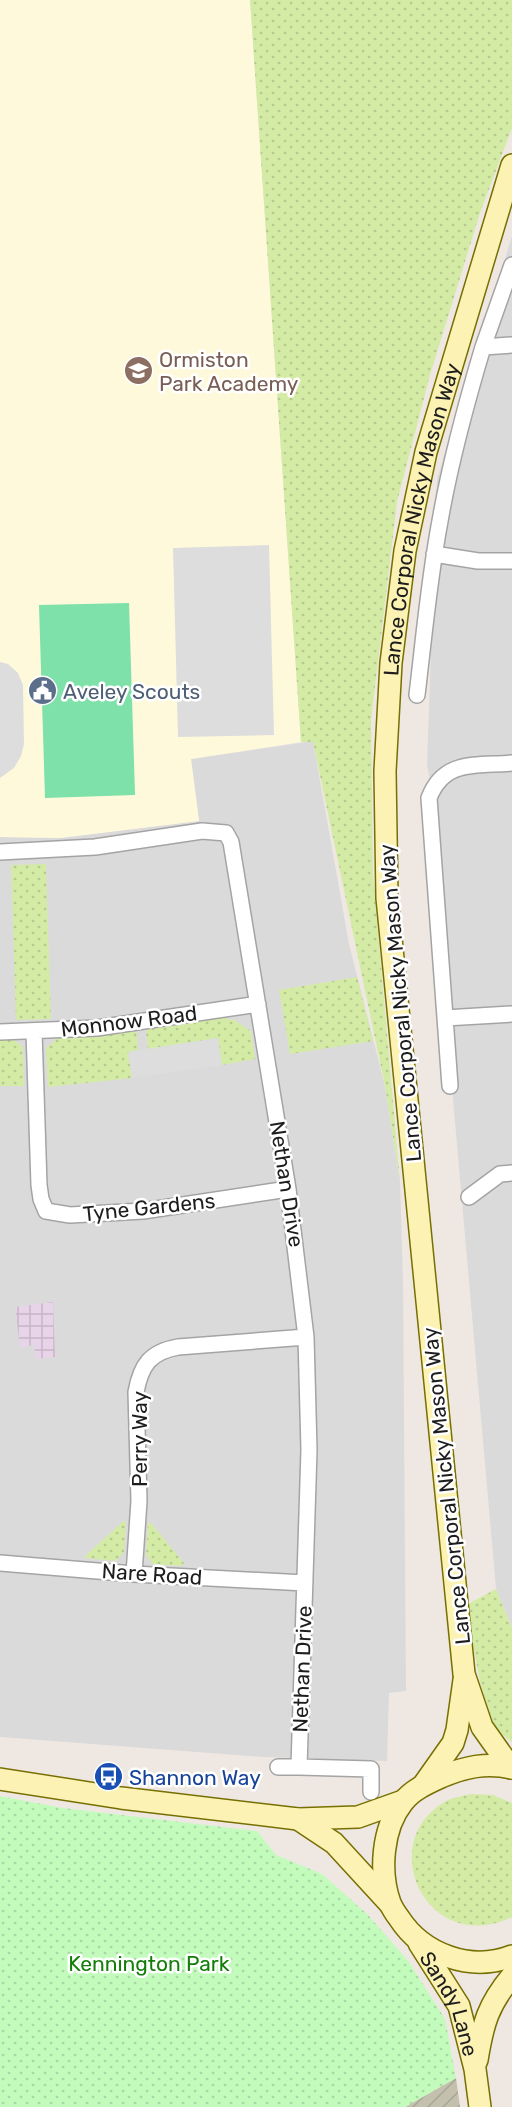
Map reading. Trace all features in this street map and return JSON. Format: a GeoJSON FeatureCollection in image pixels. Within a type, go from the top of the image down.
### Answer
{"type":"FeatureCollection","features":[{"type":"Feature","properties":{"kind":"main road","name":"Lance Corporal Nicky Mason Way"},"geometry":{"type":"LineString","coordinates":[[424,1784],[453,1743],[457,1730],[464,1674],[387,898],[385,771],[392,663],[405,551],[426,452],[512,165]]}},
{"type":"Feature","properties":{"kind":"main road","name":"Lance Corporal Nicky Mason Way"},"geometry":{"type":"LineString","coordinates":[[464,1674],[482,1727],[511,1768]]}},
{"type":"Feature","properties":{"kind":"main road"},"geometry":{"type":"LineString","coordinates":[[0,1779],[121,1798],[298,1819],[358,1817],[403,1801],[424,1784],[464,1767],[488,1764],[511,1768]]}},
{"type":"Feature","properties":{"kind":"main road"},"geometry":{"type":"LineString","coordinates":[[390,1904],[383,1862],[385,1844],[392,1822],[403,1801]]}},
{"type":"Feature","properties":{"kind":"main road","name":"Sandy Lane"},"geometry":{"type":"LineString","coordinates":[[298,1819],[334,1843],[390,1904],[417,1940],[459,2006],[475,2069],[480,2107]]}},
{"type":"Feature","properties":{"kind":"main road"},"geometry":{"type":"LineString","coordinates":[[417,1940],[434,1951],[475,1962],[500,1960],[512,1956]]}},
{"type":"Feature","properties":{"kind":"main road","name":"Sandy Lane"},"geometry":{"type":"LineString","coordinates":[[475,2069],[487,2014],[495,1997],[512,1976]]}},
{"type":"Feature","properties":{"kind":"street"},"geometry":{"type":"LineString","coordinates":[[417,695],[434,554],[456,447],[483,347],[512,265]]}},
{"type":"Feature","properties":{"kind":"street"},"geometry":{"type":"LineString","coordinates":[[483,347],[512,345]]}},
{"type":"Feature","properties":{"kind":"street"},"geometry":{"type":"LineString","coordinates":[[434,554],[478,561],[512,561]]}},
{"type":"Feature","properties":{"kind":"street"},"geometry":{"type":"LineString","coordinates":[[450,1086],[429,798],[434,784],[446,773],[459,768],[512,763]]}},
{"type":"Feature","properties":{"kind":"street","name":"Nethan Drive"},"geometry":{"type":"LineString","coordinates":[[0,852],[95,848],[202,831],[226,833],[231,842],[288,1189],[306,1337],[309,1450],[299,1767]]}},
{"type":"Feature","properties":{"kind":"street","name":"Monnow Road"},"geometry":{"type":"LineString","coordinates":[[0,1032],[97,1028],[258,1004]]}},
{"type":"Feature","properties":{"kind":"street"},"geometry":{"type":"LineString","coordinates":[[445,1018],[512,1014]]}},
{"type":"Feature","properties":{"kind":"street","name":"Tyne Gardens"},"geometry":{"type":"LineString","coordinates":[[34,1031],[39,1185],[46,1211],[70,1215],[143,1211],[288,1189]]}},
{"type":"Feature","properties":{"kind":"street"},"geometry":{"type":"LineString","coordinates":[[469,1197],[500,1174],[512,1173]]}},
{"type":"Feature","properties":{"kind":"street","name":"Perry Way"},"geometry":{"type":"LineString","coordinates":[[134,1574],[139,1501],[136,1392],[139,1376],[149,1359],[162,1350],[178,1347],[306,1337]]}},
{"type":"Feature","properties":{"kind":"street","name":"Nare Road"},"geometry":{"type":"LineString","coordinates":[[0,1563],[134,1574],[305,1583]]}},
{"type":"Feature","properties":{"kind":"street"},"geometry":{"type":"LineString","coordinates":[[278,1767],[371,1769],[372,1792]]}},
{"type":"Feature","properties":{"kind":"shaded area","name":"Ormiston Park Academy"},"geometry":{"type":"Polygon","coordinates":[[[0,0],[250,0],[301,742],[191,759],[199,821],[60,838],[0,837],[0,0]]]}},
{"type":"Feature","properties":{"kind":"shaded area"},"geometry":{"type":"Polygon","coordinates":[[[512,236],[512,1628],[496,1589],[452,1088],[436,808],[427,765],[437,479],[512,236]]]}},
{"type":"Feature","properties":{"kind":"shaded area"},"geometry":{"type":"Polygon","coordinates":[[[269,545],[274,735],[178,737],[173,548],[269,545]]]}},
{"type":"Feature","properties":{"kind":"shaded area"},"geometry":{"type":"Polygon","coordinates":[[[0,662],[8,664],[18,673],[23,685],[24,744],[21,756],[14,768],[0,778],[0,662]]]}},
{"type":"Feature","properties":{"kind":"shaded area"},"geometry":{"type":"Polygon","coordinates":[[[313,741],[349,944],[385,1086],[400,1181],[403,1280],[406,1691],[389,1693],[387,1761],[263,1757],[0,1737],[0,837],[60,838],[199,821],[191,759],[313,741]]]}},
{"type":"Feature","properties":{"kind":"shaded area"},"geometry":{"type":"Polygon","coordinates":[[[218,1038],[222,1065],[132,1078],[128,1052],[218,1038]]]}},
{"type":"Feature","properties":{"kind":"shaded area"},"geometry":{"type":"Polygon","coordinates":[[[53,1302],[55,1357],[36,1359],[34,1345],[20,1347],[15,1307],[53,1302]]]}},
{"type":"Feature","properties":{"kind":"shaded area"},"geometry":{"type":"Polygon","coordinates":[[[456,2078],[460,2107],[405,2107],[456,2078]]]}},
{"type":"Feature","properties":{"kind":"green space"},"geometry":{"type":"Polygon","coordinates":[[[250,0],[512,0],[512,128],[480,213],[430,375],[397,502],[371,720],[373,875],[400,1181],[385,1086],[313,742],[301,742],[250,0]]]}},
{"type":"Feature","properties":{"kind":"green space"},"geometry":{"type":"Polygon","coordinates":[[[129,603],[135,795],[45,798],[39,605],[129,603]]]}},
{"type":"Feature","properties":{"kind":"green space"},"geometry":{"type":"Polygon","coordinates":[[[46,864],[51,1019],[16,1020],[11,865],[46,864]]]}},
{"type":"Feature","properties":{"kind":"green space"},"geometry":{"type":"Polygon","coordinates":[[[357,977],[373,1041],[290,1054],[279,990],[357,977]]]}},
{"type":"Feature","properties":{"kind":"green space"},"geometry":{"type":"Polygon","coordinates":[[[227,1015],[227,1020],[233,1019],[251,1031],[255,1059],[222,1065],[218,1038],[148,1049],[146,1031],[149,1027],[227,1015]]]}},
{"type":"Feature","properties":{"kind":"green space"},"geometry":{"type":"Polygon","coordinates":[[[132,1030],[137,1033],[138,1050],[128,1052],[132,1078],[48,1087],[46,1048],[58,1038],[132,1030]]]}},
{"type":"Feature","properties":{"kind":"green space"},"geometry":{"type":"Polygon","coordinates":[[[0,1039],[14,1040],[23,1047],[24,1086],[0,1086],[0,1039]]]}},
{"type":"Feature","properties":{"kind":"green space"},"geometry":{"type":"Polygon","coordinates":[[[124,1521],[126,1522],[124,1552],[116,1561],[85,1558],[85,1556],[124,1521]]]}},
{"type":"Feature","properties":{"kind":"green space"},"geometry":{"type":"Polygon","coordinates":[[[148,1523],[151,1523],[184,1563],[181,1566],[153,1564],[146,1555],[148,1523]]]}},
{"type":"Feature","properties":{"kind":"green space"},"geometry":{"type":"Polygon","coordinates":[[[496,1589],[512,1628],[512,1742],[495,1729],[480,1682],[466,1605],[496,1589]]]}},
{"type":"Feature","properties":{"kind":"green space"},"geometry":{"type":"Polygon","coordinates":[[[471,1794],[493,1795],[512,1803],[512,1917],[481,1925],[455,1922],[434,1909],[419,1889],[412,1865],[414,1841],[425,1818],[448,1800],[471,1794]]]}},
{"type":"Feature","properties":{"kind":"green space","name":"Kennington Park"},"geometry":{"type":"Polygon","coordinates":[[[0,1796],[63,1808],[257,1831],[276,1855],[322,1874],[368,1915],[409,1962],[445,2019],[456,2078],[405,2107],[0,2107],[0,1796]]]}},
{"type":"Feature","properties":{"kind":"place","name":"Ormiston Park Academy"},"geometry":{"type":"Point","coordinates":[138,371]}},
{"type":"Feature","properties":{"kind":"place","name":"Aveley Scouts"},"geometry":{"type":"Point","coordinates":[42,691]}},
{"type":"Feature","properties":{"kind":"place","name":"Shannon Way"},"geometry":{"type":"Point","coordinates":[108,1777]}}]}
